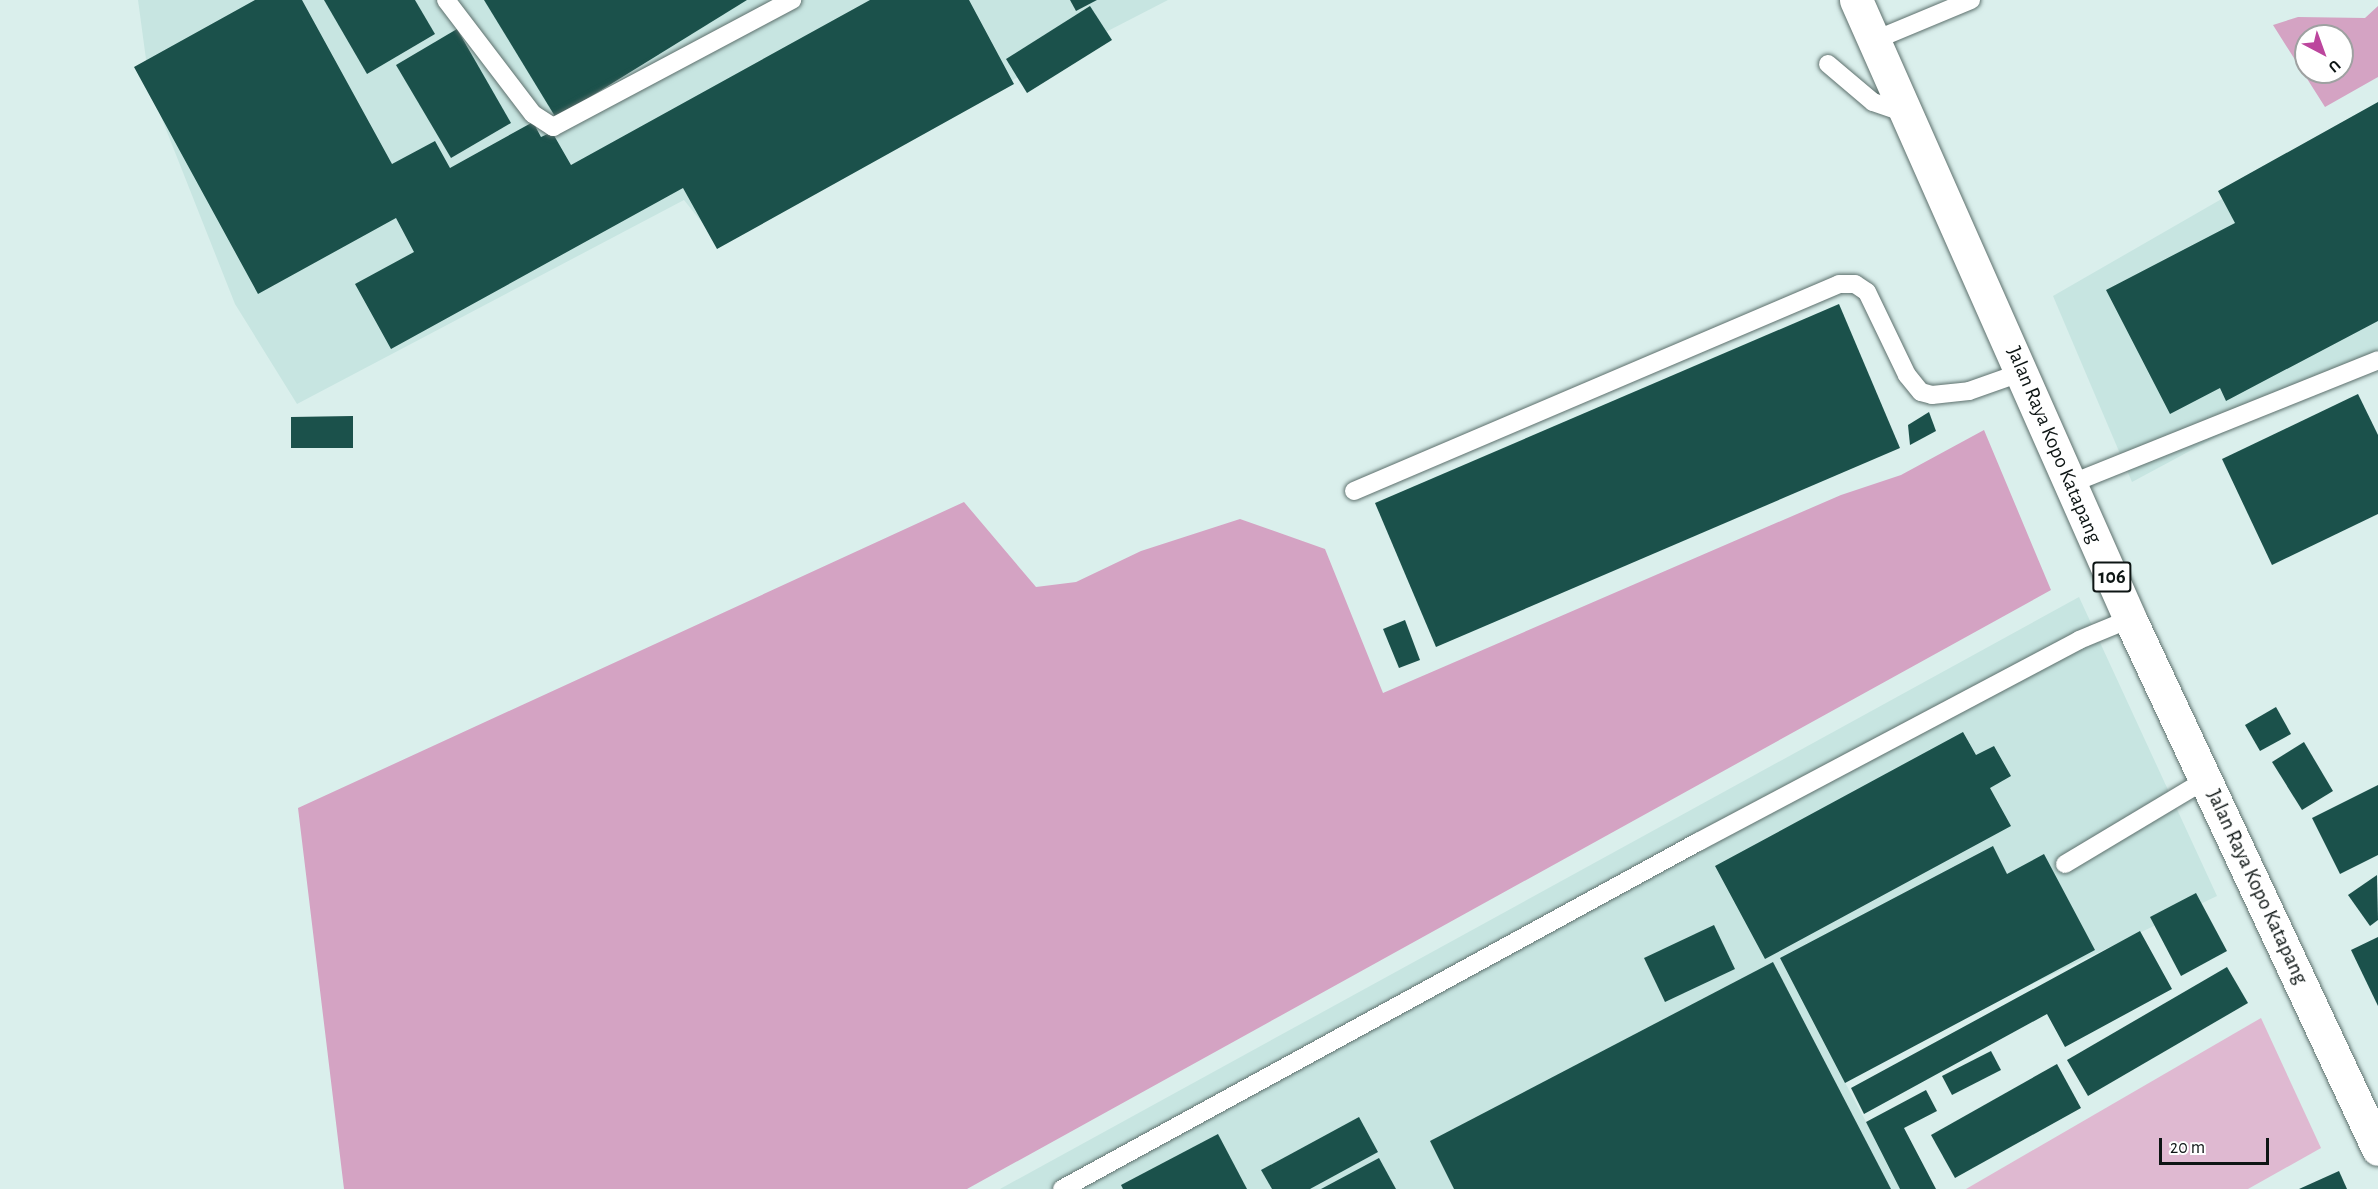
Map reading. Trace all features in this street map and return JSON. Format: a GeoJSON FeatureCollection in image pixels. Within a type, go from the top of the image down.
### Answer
{"type":"FeatureCollection","features":[{"type":"Feature","properties":{"kind":"main road","name":"Jalan Raya Kopo Katapang"},"geometry":{"type":"LineString","coordinates":[[1856,0],[2023,372],[2130,619],[2207,779],[2378,1149]]}},
{"type":"Feature","properties":{"kind":"lane"},"geometry":{"type":"LineString","coordinates":[[446,0],[533,114],[553,127],[792,0]]}},
{"type":"Feature","properties":{"kind":"lane"},"geometry":{"type":"LineString","coordinates":[[1875,40],[1971,0]]}},
{"type":"Feature","properties":{"kind":"lane"},"geometry":{"type":"LineString","coordinates":[[1828,64],[1873,102],[1908,114]]}},
{"type":"Feature","properties":{"kind":"lane"},"geometry":{"type":"LineString","coordinates":[[1354,491],[1839,284],[1855,284],[1867,292],[1907,375],[1921,392],[1932,395],[1969,392],[2023,372]]}},
{"type":"Feature","properties":{"kind":"lane"},"geometry":{"type":"LineString","coordinates":[[2070,484],[2378,360]]}},
{"type":"Feature","properties":{"kind":"lane"},"geometry":{"type":"LineString","coordinates":[[1062,1189],[1698,842],[2079,640],[2130,619]]}},
{"type":"Feature","properties":{"kind":"lane"},"geometry":{"type":"LineString","coordinates":[[2065,864],[2207,779]]}},
{"type":"Feature","properties":{"kind":"shaded area"},"geometry":{"type":"Polygon","coordinates":[[[138,0],[1168,0],[712,235],[684,200],[297,404],[235,304],[150,89],[138,0]]]}},
{"type":"Feature","properties":{"kind":"shaded area"},"geometry":{"type":"Polygon","coordinates":[[[2378,6],[2378,77],[2325,107],[2310,84],[2354,84],[2354,24],[2294,24],[2294,58],[2273,25],[2298,17],[2365,18],[2378,6]]]}},
{"type":"Feature","properties":{"kind":"shaded area"},"geometry":{"type":"Polygon","coordinates":[[[2378,109],[2378,350],[2132,482],[2053,296],[2378,109]]]}},
{"type":"Feature","properties":{"kind":"shaded area"},"geometry":{"type":"Polygon","coordinates":[[[1984,430],[2051,590],[967,1189],[344,1189],[298,808],[964,502],[1036,587],[1076,582],[1141,551],[1240,519],[1325,549],[1383,693],[1841,495],[1901,475],[1984,430]]]}},
{"type":"Feature","properties":{"kind":"shaded area"},"geometry":{"type":"Polygon","coordinates":[[[2079,597],[2217,896],[1841,1075],[1902,1189],[1000,1189],[2079,597]]]}},
{"type":"Feature","properties":{"kind":"shaded area"},"geometry":{"type":"Polygon","coordinates":[[[2261,1018],[2321,1148],[2248,1189],[1966,1189],[2261,1018]]]}},
{"type":"Feature","properties":{"kind":"building"},"geometry":{"type":"Polygon","coordinates":[[[255,0],[302,0],[392,164],[435,141],[450,168],[533,122],[541,137],[552,132],[571,165],[870,0],[969,0],[1014,84],[717,249],[683,188],[391,349],[355,284],[414,252],[396,218],[258,294],[134,67],[255,0]]]}},
{"type":"Feature","properties":{"kind":"building"},"geometry":{"type":"Polygon","coordinates":[[[324,0],[415,0],[435,34],[367,74],[324,0]]]}},
{"type":"Feature","properties":{"kind":"building"},"geometry":{"type":"Polygon","coordinates":[[[484,0],[747,0],[556,118],[484,0]]]}},
{"type":"Feature","properties":{"kind":"building"},"geometry":{"type":"Polygon","coordinates":[[[1070,0],[1097,0],[1076,11],[1070,0]]]}},
{"type":"Feature","properties":{"kind":"building"},"geometry":{"type":"Polygon","coordinates":[[[1090,6],[1112,40],[1027,93],[1006,59],[1090,6]]]}},
{"type":"Feature","properties":{"kind":"building"},"geometry":{"type":"Polygon","coordinates":[[[457,29],[511,123],[451,158],[396,65],[457,29]]]}},
{"type":"Feature","properties":{"kind":"building"},"geometry":{"type":"Polygon","coordinates":[[[2378,102],[2378,321],[2226,401],[2220,388],[2170,414],[2106,290],[2235,223],[2218,191],[2378,102]]]}},
{"type":"Feature","properties":{"kind":"building"},"geometry":{"type":"Polygon","coordinates":[[[1839,304],[1900,448],[1436,647],[1375,503],[1839,304]]]}},
{"type":"Feature","properties":{"kind":"building"},"geometry":{"type":"Polygon","coordinates":[[[2358,394],[2378,435],[2378,514],[2272,565],[2222,459],[2358,394]]]}},
{"type":"Feature","properties":{"kind":"building"},"geometry":{"type":"Polygon","coordinates":[[[1929,412],[1936,431],[1910,445],[1908,425],[1929,412]]]}},
{"type":"Feature","properties":{"kind":"building"},"geometry":{"type":"Polygon","coordinates":[[[353,416],[353,448],[291,448],[291,417],[353,416]]]}},
{"type":"Feature","properties":{"kind":"building"},"geometry":{"type":"Polygon","coordinates":[[[1405,620],[1420,660],[1399,668],[1383,629],[1405,620]]]}},
{"type":"Feature","properties":{"kind":"building"},"geometry":{"type":"Polygon","coordinates":[[[2276,707],[2291,734],[2260,751],[2245,725],[2276,707]]]}},
{"type":"Feature","properties":{"kind":"building"},"geometry":{"type":"Polygon","coordinates":[[[1963,732],[1976,755],[1994,746],[2011,776],[1990,788],[2011,826],[1765,959],[1715,866],[1963,732]]]}},
{"type":"Feature","properties":{"kind":"building"},"geometry":{"type":"Polygon","coordinates":[[[2304,742],[2333,791],[2302,810],[2272,762],[2304,742]]]}},
{"type":"Feature","properties":{"kind":"building"},"geometry":{"type":"Polygon","coordinates":[[[2378,785],[2378,855],[2340,874],[2312,818],[2378,785]]]}},
{"type":"Feature","properties":{"kind":"building"},"geometry":{"type":"Polygon","coordinates":[[[1993,846],[2007,874],[2044,854],[2095,950],[1845,1083],[1780,958],[1993,846]]]}},
{"type":"Feature","properties":{"kind":"building"},"geometry":{"type":"Polygon","coordinates":[[[2377,875],[2378,920],[2370,926],[2348,895],[2377,875]]]}},
{"type":"Feature","properties":{"kind":"building"},"geometry":{"type":"Polygon","coordinates":[[[2196,893],[2227,951],[2181,976],[2150,917],[2196,893]]]}},
{"type":"Feature","properties":{"kind":"building"},"geometry":{"type":"Polygon","coordinates":[[[1714,925],[1735,969],[1665,1002],[1644,958],[1714,925]]]}},
{"type":"Feature","properties":{"kind":"building"},"geometry":{"type":"Polygon","coordinates":[[[2140,931],[2172,989],[2065,1047],[2047,1014],[1864,1114],[1851,1088],[2140,931]]]}},
{"type":"Feature","properties":{"kind":"building"},"geometry":{"type":"Polygon","coordinates":[[[2378,937],[2378,1006],[2351,950],[2378,937]]]}},
{"type":"Feature","properties":{"kind":"building"},"geometry":{"type":"Polygon","coordinates":[[[1773,962],[1891,1189],[1454,1189],[1430,1141],[1773,962]]]}},
{"type":"Feature","properties":{"kind":"building"},"geometry":{"type":"Polygon","coordinates":[[[2227,967],[2248,1003],[2088,1096],[2067,1060],[2227,967]]]}},
{"type":"Feature","properties":{"kind":"building"},"geometry":{"type":"Polygon","coordinates":[[[1991,1051],[2001,1070],[1952,1095],[1942,1076],[1991,1051]]]}},
{"type":"Feature","properties":{"kind":"building"},"geometry":{"type":"Polygon","coordinates":[[[2057,1064],[2081,1108],[1955,1178],[1931,1135],[2057,1064]]]}},
{"type":"Feature","properties":{"kind":"building"},"geometry":{"type":"Polygon","coordinates":[[[1926,1090],[1937,1111],[1904,1128],[1936,1189],[1900,1189],[1866,1122],[1926,1090]]]}},
{"type":"Feature","properties":{"kind":"building"},"geometry":{"type":"Polygon","coordinates":[[[1359,1117],[1378,1152],[1310,1189],[1272,1189],[1261,1170],[1359,1117]]]}},
{"type":"Feature","properties":{"kind":"building"},"geometry":{"type":"Polygon","coordinates":[[[1218,1134],[1247,1189],[1123,1189],[1121,1185],[1218,1134]]]}},
{"type":"Feature","properties":{"kind":"building"},"geometry":{"type":"Polygon","coordinates":[[[1379,1158],[1396,1189],[1321,1189],[1379,1158]]]}},
{"type":"Feature","properties":{"kind":"building"},"geometry":{"type":"Polygon","coordinates":[[[2339,1171],[2347,1189],[2299,1189],[2339,1171]]]}}]}
